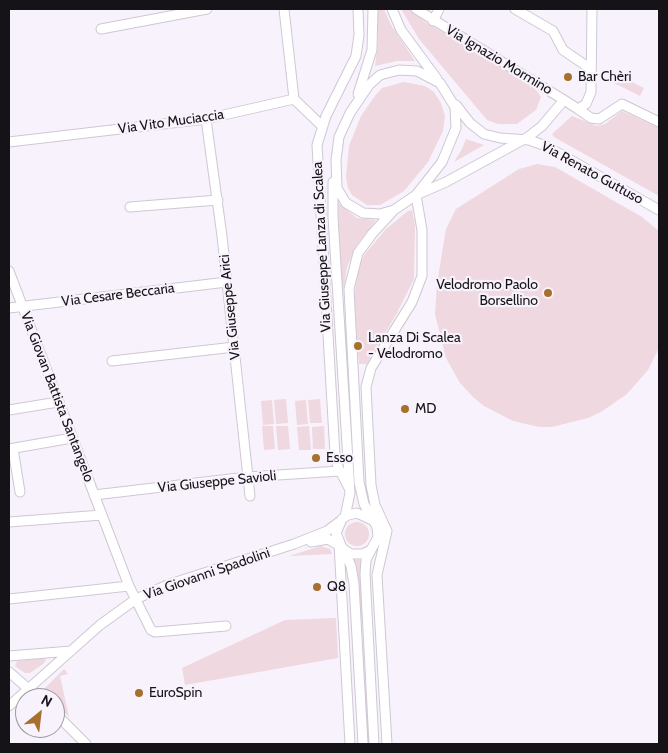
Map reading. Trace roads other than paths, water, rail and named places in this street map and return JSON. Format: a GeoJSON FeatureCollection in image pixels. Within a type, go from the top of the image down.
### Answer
{"type":"FeatureCollection","features":[{"type":"Feature","properties":{"kind":"street"},"geometry":{"type":"LineString","coordinates":[[101,29],[207,9]]}},
{"type":"Feature","properties":{"kind":"street"},"geometry":{"type":"LineString","coordinates":[[284,9],[294,100],[322,126]]}},
{"type":"Feature","properties":{"kind":"street","name":"Via Giuseppe Lanza di Scalea"},"geometry":{"type":"LineString","coordinates":[[350,490],[340,471],[335,455],[317,154],[322,126],[356,56],[359,35],[358,9]]}},
{"type":"Feature","properties":{"kind":"street"},"geometry":{"type":"LineString","coordinates":[[373,9],[373,40],[369,61],[339,137],[336,160],[337,188],[346,203],[357,211],[370,214],[394,210],[416,195],[446,182],[523,140],[542,126],[564,100]]}},
{"type":"Feature","properties":{"kind":"street"},"geometry":{"type":"LineString","coordinates":[[387,744],[377,574],[387,534],[372,492],[366,387],[369,372],[412,302],[422,276],[422,230],[416,195],[442,162],[454,136],[456,114],[452,99],[401,30],[392,9]]}},
{"type":"Feature","properties":{"kind":"street"},"geometry":{"type":"LineString","coordinates":[[416,9],[433,21],[439,9]]}},
{"type":"Feature","properties":{"kind":"street"},"geometry":{"type":"LineString","coordinates":[[515,9],[553,31],[563,50],[591,69]]}},
{"type":"Feature","properties":{"kind":"street"},"geometry":{"type":"LineString","coordinates":[[578,109],[586,104],[591,92],[592,9]]}},
{"type":"Feature","properties":{"kind":"street","name":"Via Ignazio Mormino"},"geometry":{"type":"LineString","coordinates":[[433,21],[591,118],[599,119],[622,104],[658,118]]}},
{"type":"Feature","properties":{"kind":"street"},"geometry":{"type":"LineString","coordinates":[[350,113],[369,85],[386,73],[417,71],[440,83]]}},
{"type":"Feature","properties":{"kind":"street","name":"Via Renato Guttuso"},"geometry":{"type":"LineString","coordinates":[[452,99],[470,123],[484,134],[500,138],[536,142],[556,151],[659,210]]}},
{"type":"Feature","properties":{"kind":"street","name":"Via Vito Muciaccia"},"geometry":{"type":"LineString","coordinates":[[9,142],[206,119],[294,100]]}},
{"type":"Feature","properties":{"kind":"street","name":"Via Giuseppe Arici"},"geometry":{"type":"LineString","coordinates":[[206,119],[218,200],[250,496]]}},
{"type":"Feature","properties":{"kind":"street"},"geometry":{"type":"LineString","coordinates":[[542,126],[539,134],[541,138],[556,151]]}},
{"type":"Feature","properties":{"kind":"street","name":"Via Giuseppe Lanza di Scalea"},"geometry":{"type":"LineString","coordinates":[[336,160],[333,217],[350,490],[349,505],[342,519]]}},
{"type":"Feature","properties":{"kind":"street"},"geometry":{"type":"LineString","coordinates":[[130,207],[218,200]]}},
{"type":"Feature","properties":{"kind":"street","name":"Via Giuseppe Lanza di Scalea"},"geometry":{"type":"LineString","coordinates":[[372,520],[361,492],[348,307],[351,274],[364,244],[394,210]]}},
{"type":"Feature","properties":{"kind":"street","name":"Via Giovan Battista Santangelo"},"geometry":{"type":"LineString","coordinates":[[9,271],[21,307],[129,586],[152,632],[226,626]]}},
{"type":"Feature","properties":{"kind":"street","name":"Via Cesare Beccaria"},"geometry":{"type":"LineString","coordinates":[[9,308],[227,282]]}},
{"type":"Feature","properties":{"kind":"street"},"geometry":{"type":"LineString","coordinates":[[112,362],[234,347]]}},
{"type":"Feature","properties":{"kind":"street"},"geometry":{"type":"LineString","coordinates":[[9,410],[58,402]]}},
{"type":"Feature","properties":{"kind":"street"},"geometry":{"type":"LineString","coordinates":[[355,414],[367,414]]}},
{"type":"Feature","properties":{"kind":"street"},"geometry":{"type":"LineString","coordinates":[[20,492],[11,449],[72,438]]}},
{"type":"Feature","properties":{"kind":"street","name":"Via Giuseppe Savioli"},"geometry":{"type":"LineString","coordinates":[[94,495],[247,478],[340,471]]}},
{"type":"Feature","properties":{"kind":"street"},"geometry":{"type":"LineString","coordinates":[[350,744],[340,545],[337,530],[342,519],[357,513],[372,520],[378,534],[364,570],[374,744]]}},
{"type":"Feature","properties":{"kind":"street"},"geometry":{"type":"LineString","coordinates":[[9,522],[102,515]]}},
{"type":"Feature","properties":{"kind":"street","name":"Via Giovanni Spadolini"},"geometry":{"type":"LineString","coordinates":[[31,688],[110,616],[136,599],[167,585],[294,544],[327,531],[342,519]]}},
{"type":"Feature","properties":{"kind":"street","name":"Via Giovanni Spadolini"},"geometry":{"type":"LineString","coordinates":[[294,544],[325,539],[340,545]]}},
{"type":"Feature","properties":{"kind":"street"},"geometry":{"type":"LineString","coordinates":[[340,545],[356,555],[371,550]]}},
{"type":"Feature","properties":{"kind":"street"},"geometry":{"type":"LineString","coordinates":[[340,545],[350,560],[353,577],[363,744]]}},
{"type":"Feature","properties":{"kind":"street"},"geometry":{"type":"LineString","coordinates":[[9,599],[129,586]]}},
{"type":"Feature","properties":{"kind":"street"},"geometry":{"type":"LineString","coordinates":[[366,602],[381,648]]}},
{"type":"Feature","properties":{"kind":"street"},"geometry":{"type":"LineString","coordinates":[[345,644],[359,682]]}},
{"type":"Feature","properties":{"kind":"street"},"geometry":{"type":"LineString","coordinates":[[9,656],[71,651]]}},
{"type":"Feature","properties":{"kind":"street"},"geometry":{"type":"LineString","coordinates":[[9,672],[29,688]]}},
{"type":"Feature","properties":{"kind":"street"},"geometry":{"type":"LineString","coordinates":[[65,723],[86,744]]}},
{"type":"Feature","properties":{"kind":"place","name":"Bar Chèri"},"geometry":{"type":"Point","coordinates":[568,77]}},
{"type":"Feature","properties":{"kind":"place","name":"Velodromo Paolo Borsellino"},"geometry":{"type":"Point","coordinates":[548,293]}},
{"type":"Feature","properties":{"kind":"place","name":"Lanza Di Scalea - Velodromo"},"geometry":{"type":"Point","coordinates":[358,346]}},
{"type":"Feature","properties":{"kind":"place","name":"MD"},"geometry":{"type":"Point","coordinates":[405,409]}},
{"type":"Feature","properties":{"kind":"place","name":"Esso"},"geometry":{"type":"Point","coordinates":[316,458]}},
{"type":"Feature","properties":{"kind":"place","name":"Q8"},"geometry":{"type":"Point","coordinates":[317,587]}},
{"type":"Feature","properties":{"kind":"place","name":"EuroSpin"},"geometry":{"type":"Point","coordinates":[139,693]}}]}
